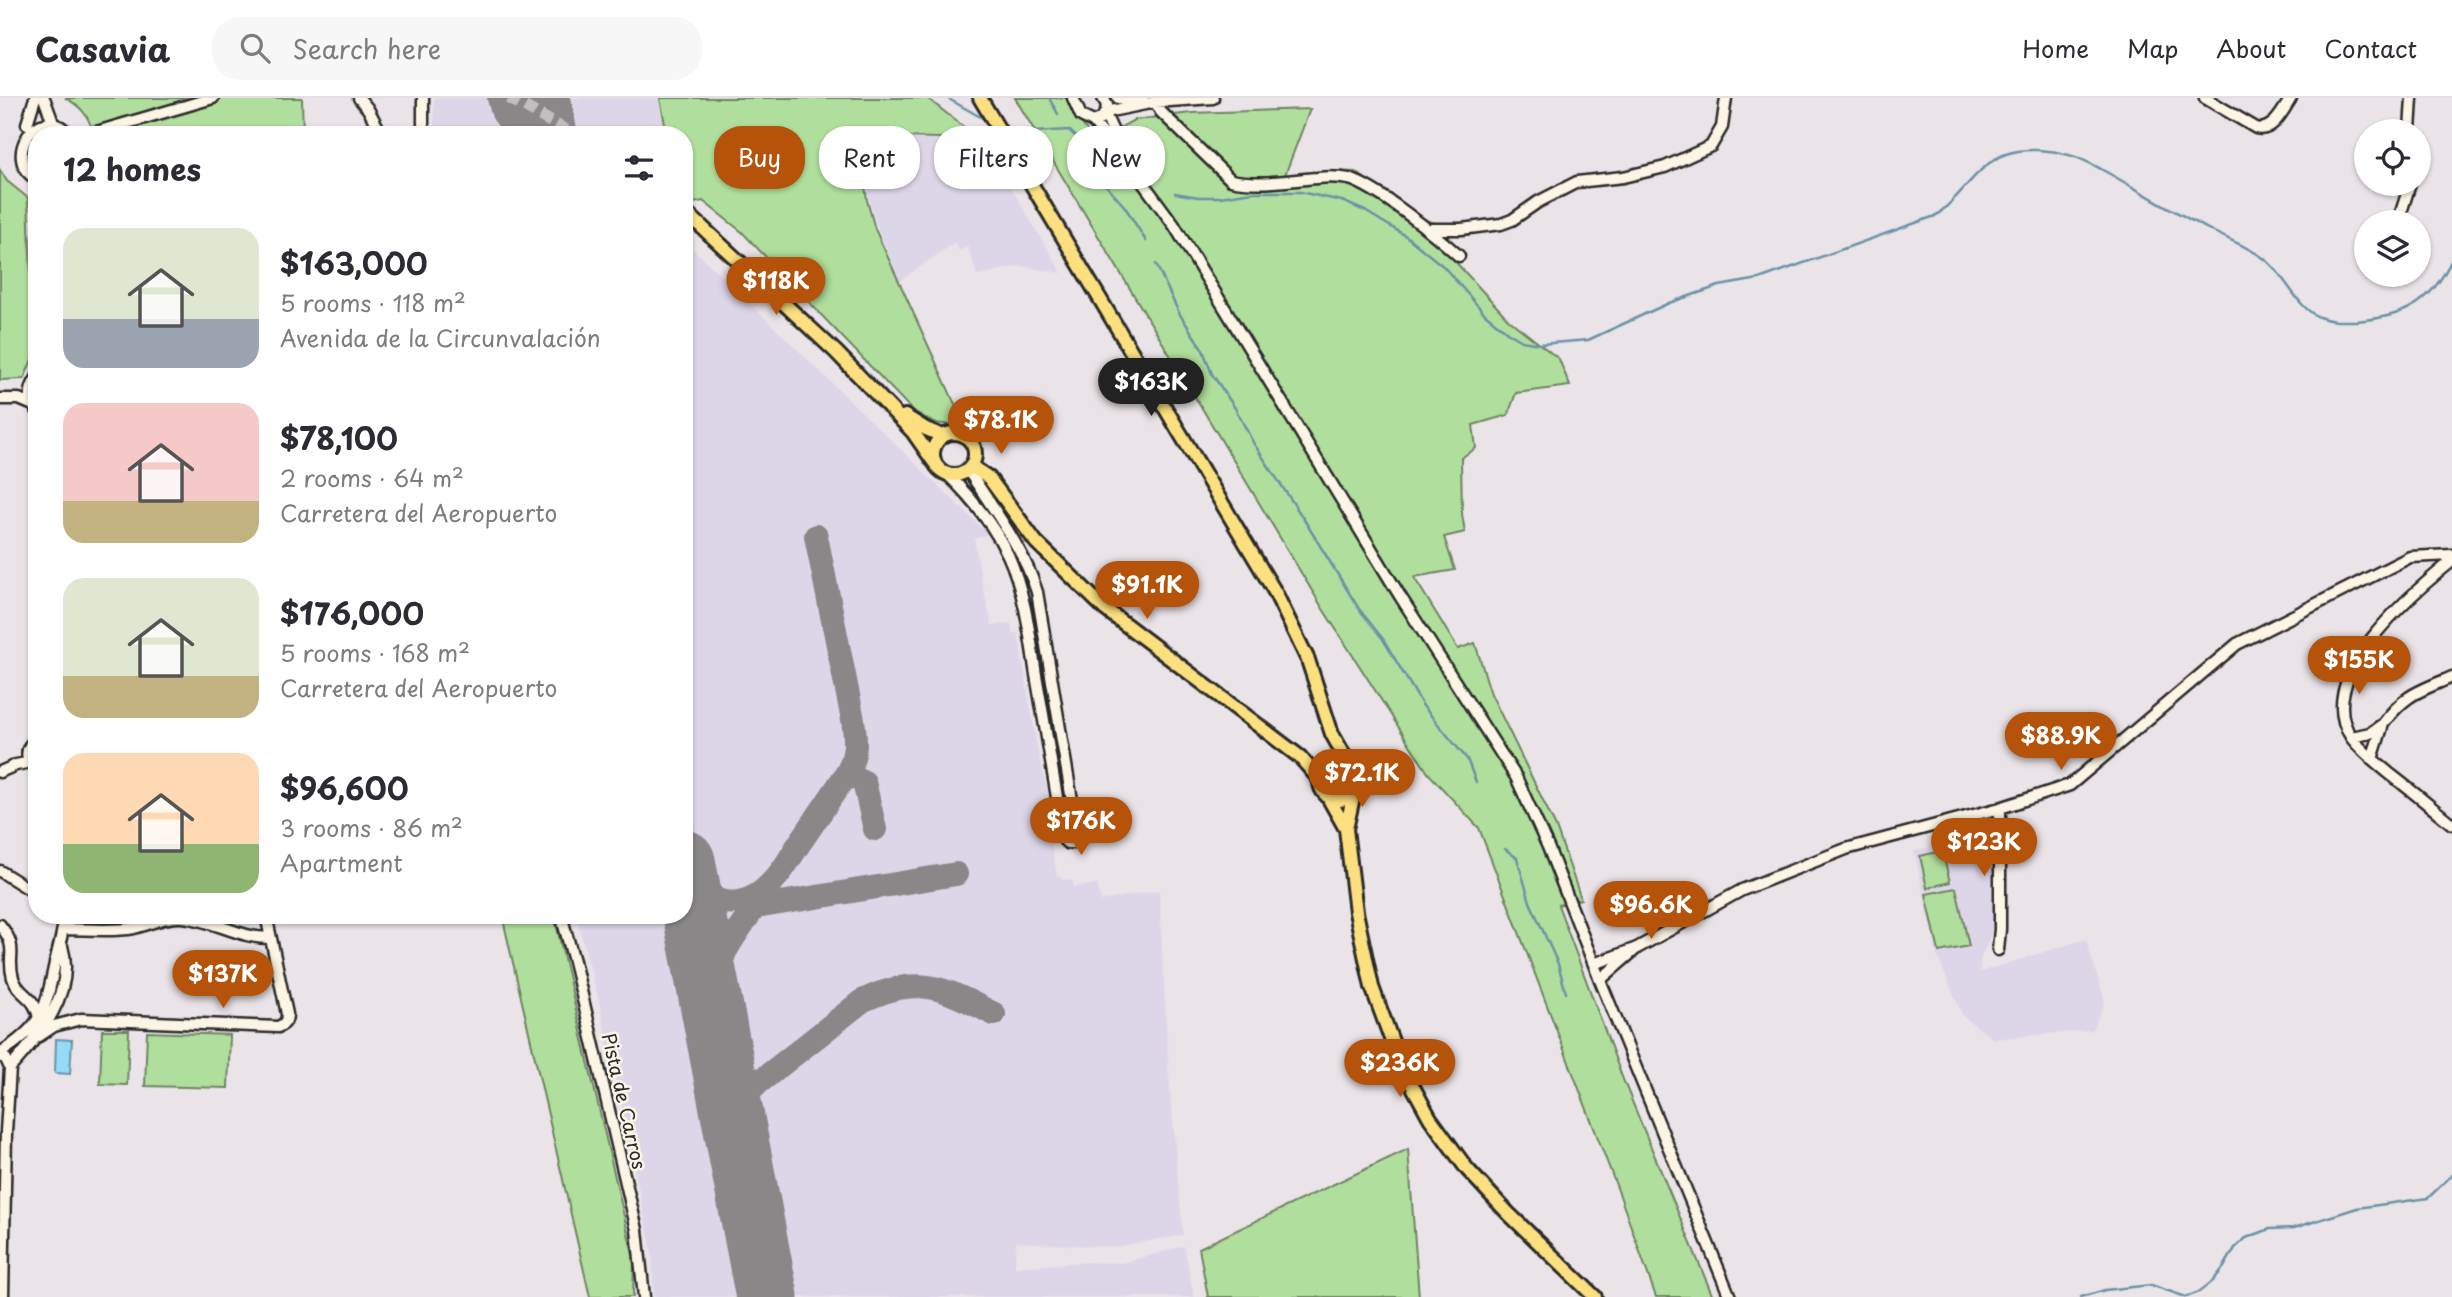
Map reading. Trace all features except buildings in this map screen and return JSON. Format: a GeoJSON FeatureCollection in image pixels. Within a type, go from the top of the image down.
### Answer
{"type":"FeatureCollection","features":[{"type":"Feature","properties":{"kind":"main road"},"geometry":{"type":"LineString","coordinates":[[980,98],[1275,592],[1308,660],[1332,734],[1358,778],[1346,829],[1356,912],[1372,987],[1390,1038],[1414,1089],[1430,1118],[1480,1184],[1595,1297]]}},
{"type":"Feature","properties":{"kind":"main road"},"geometry":{"type":"LineString","coordinates":[[693,219],[788,306],[882,400],[947,474],[958,475],[969,468],[975,455],[974,449]]}},
{"type":"Feature","properties":{"kind":"main road"},"geometry":{"type":"LineString","coordinates":[[882,400],[917,425],[943,436],[955,433],[967,438],[986,464],[993,483]]}},
{"type":"Feature","properties":{"kind":"main road"},"geometry":{"type":"LineString","coordinates":[[934,462],[933,450],[943,436]]}},
{"type":"Feature","properties":{"kind":"main road"},"geometry":{"type":"LineString","coordinates":[[969,468],[983,473],[993,483],[1036,542],[1105,609],[1300,757],[1320,780]]}},
{"type":"Feature","properties":{"kind":"main road"},"geometry":{"type":"LineString","coordinates":[[1332,734],[1329,765],[1320,780],[1320,787],[1346,829]]}},
{"type":"Feature","properties":{"kind":"main road"},"geometry":{"type":"LineString","coordinates":[[1300,757],[1329,765],[1343,762],[1349,764]]}},
{"type":"Feature","properties":{"kind":"main road"},"geometry":{"type":"LineString","coordinates":[[1328,797],[1339,801],[1354,793]]}},
{"type":"Feature","properties":{"kind":"street"},"geometry":{"type":"LineString","coordinates":[[27,124],[35,98]]}},
{"type":"Feature","properties":{"kind":"street"},"geometry":{"type":"LineString","coordinates":[[44,98],[52,120]]}},
{"type":"Feature","properties":{"kind":"street"},"geometry":{"type":"LineString","coordinates":[[117,126],[213,98]]}},
{"type":"Feature","properties":{"kind":"street"},"geometry":{"type":"LineString","coordinates":[[359,98],[377,126]]}},
{"type":"Feature","properties":{"kind":"street"},"geometry":{"type":"LineString","coordinates":[[423,98],[424,126]]}},
{"type":"Feature","properties":{"kind":"street"},"geometry":{"type":"LineString","coordinates":[[1103,98],[1112,126]]}},
{"type":"Feature","properties":{"kind":"street"},"geometry":{"type":"LineString","coordinates":[[1118,98],[1155,102]]}},
{"type":"Feature","properties":{"kind":"street"},"geometry":{"type":"LineString","coordinates":[[1077,101],[1084,120],[1093,122],[1106,113],[1155,102],[1213,98]]}},
{"type":"Feature","properties":{"kind":"street"},"geometry":{"type":"LineString","coordinates":[[1155,102],[1161,112],[1231,180],[1350,180],[1380,196],[1420,225],[1437,231],[1501,224],[1577,182],[1623,177],[1665,167],[1711,146],[1722,127],[1726,98]]}},
{"type":"Feature","properties":{"kind":"street"},"geometry":{"type":"LineString","coordinates":[[2205,99],[2263,130],[2270,127],[2291,98]]}},
{"type":"Feature","properties":{"kind":"street"},"geometry":{"type":"LineString","coordinates":[[2411,119],[2412,98]]}},
{"type":"Feature","properties":{"kind":"street"},"geometry":{"type":"LineString","coordinates":[[28,174],[19,167],[13,149],[17,134],[27,124],[39,119],[52,120],[63,126]]}},
{"type":"Feature","properties":{"kind":"street"},"geometry":{"type":"LineString","coordinates":[[1093,122],[1096,126]]}},
{"type":"Feature","properties":{"kind":"street"},"geometry":{"type":"LineString","coordinates":[[1149,189],[1216,292],[1400,596],[1505,757],[1548,847],[1730,1297]]}},
{"type":"Feature","properties":{"kind":"street"},"geometry":{"type":"LineString","coordinates":[[1429,229],[1459,256]]}},
{"type":"Feature","properties":{"kind":"street"},"geometry":{"type":"LineString","coordinates":[[12,398],[28,387]]}},
{"type":"Feature","properties":{"kind":"street"},"geometry":{"type":"LineString","coordinates":[[0,399],[12,398],[28,405]]}},
{"type":"Feature","properties":{"kind":"street"},"geometry":{"type":"LineString","coordinates":[[947,474],[977,506],[1001,542],[1015,574],[1028,631],[1065,840],[1073,843],[1078,836],[1037,592],[1007,528],[969,468]]}},
{"type":"Feature","properties":{"kind":"street"},"geometry":{"type":"LineString","coordinates":[[1594,964],[1637,948],[1742,890],[1846,849],[2000,808],[2070,785],[2237,644],[2410,557],[2452,555]]}},
{"type":"Feature","properties":{"kind":"street"},"geometry":{"type":"LineString","coordinates":[[2452,561],[2405,601],[2356,661],[2342,702],[2344,721],[2351,737],[2372,759],[2452,824]]}},
{"type":"Feature","properties":{"kind":"street"},"geometry":{"type":"LineString","coordinates":[[1028,631],[1043,628]]}},
{"type":"Feature","properties":{"kind":"street"},"geometry":{"type":"LineString","coordinates":[[2372,759],[2384,724],[2399,704],[2452,677]]}},
{"type":"Feature","properties":{"kind":"street"},"geometry":{"type":"LineString","coordinates":[[1041,703],[1054,701]]}},
{"type":"Feature","properties":{"kind":"street"},"geometry":{"type":"LineString","coordinates":[[2351,737],[2370,733],[2384,724]]}},
{"type":"Feature","properties":{"kind":"street"},"geometry":{"type":"LineString","coordinates":[[4,769],[28,762]]}},
{"type":"Feature","properties":{"kind":"street"},"geometry":{"type":"LineString","coordinates":[[1054,779],[1067,776]]}},
{"type":"Feature","properties":{"kind":"street"},"geometry":{"type":"LineString","coordinates":[[1998,950],[2000,808]]}},
{"type":"Feature","properties":{"kind":"street"},"geometry":{"type":"LineString","coordinates":[[0,871],[28,888]]}},
{"type":"Feature","properties":{"kind":"street"},"geometry":{"type":"LineString","coordinates":[[0,1081],[39,1036],[55,1008],[64,972],[61,946],[64,924]]}},
{"type":"Feature","properties":{"kind":"street"},"geometry":{"type":"LineString","coordinates":[[63,929],[134,928],[144,924]]}},
{"type":"Feature","properties":{"kind":"street"},"geometry":{"type":"LineString","coordinates":[[215,924],[249,936],[271,938]]}},
{"type":"Feature","properties":{"kind":"street"},"geometry":{"type":"LineString","coordinates":[[55,1008],[67,1016],[80,1019],[278,1027],[287,1020],[287,1014],[268,924]]}},
{"type":"Feature","properties":{"kind":"street","name":"Pista de Carros"},"geometry":{"type":"LineString","coordinates":[[564,924],[637,1230],[644,1297]]}},
{"type":"Feature","properties":{"kind":"street"},"geometry":{"type":"LineString","coordinates":[[0,925],[11,943],[14,981],[33,1001],[39,1020]]}},
{"type":"Feature","properties":{"kind":"street"},"geometry":{"type":"LineString","coordinates":[[3,1297],[6,1132],[10,1071],[6,1059],[0,1054],[39,1020],[46,1005],[61,946]]}},
{"type":"Feature","properties":{"kind":"street"},"geometry":{"type":"LineString","coordinates":[[1600,980],[1637,948]]}},
{"type":"Feature","properties":{"kind":"street"},"geometry":{"type":"LineString","coordinates":[[39,1036],[54,1026],[80,1019]]}},
{"type":"Feature","properties":{"kind":"shaded area"},"geometry":{"type":"Polygon","coordinates":[[[434,98],[660,98],[665,126],[434,126],[434,98]]]}},
{"type":"Feature","properties":{"kind":"shaded area"},"geometry":{"type":"Polygon","coordinates":[[[920,132],[934,132],[934,189],[1012,189],[1062,273],[1020,266],[977,275],[968,247],[959,251],[955,242],[900,281],[876,224],[867,189],[920,189],[920,132]]]}},
{"type":"Feature","properties":{"kind":"shaded area"},"geometry":{"type":"Polygon","coordinates":[[[693,249],[988,534],[974,539],[981,578],[992,626],[1011,623],[1013,634],[1018,633],[1037,747],[1059,842],[1051,843],[1057,876],[1062,880],[1072,880],[1074,887],[1097,884],[1101,901],[1159,890],[1169,1079],[1183,1235],[1114,1247],[1016,1242],[1015,1267],[1089,1262],[1122,1263],[1184,1246],[1194,1297],[654,1297],[652,1252],[599,1001],[578,924],[693,924],[693,249]]]}},
{"type":"Feature","properties":{"kind":"shaded area"},"geometry":{"type":"Polygon","coordinates":[[[1991,833],[1993,930],[1980,960],[1980,972],[2086,939],[2105,1002],[2092,1030],[1993,1039],[1963,1016],[1938,958],[1914,851],[1991,833]]]}},
{"type":"Feature","properties":{"kind":"green space"},"geometry":{"type":"Polygon","coordinates":[[[65,98],[302,98],[303,126],[91,126],[76,105],[65,98]]]}},
{"type":"Feature","properties":{"kind":"green space"},"geometry":{"type":"Polygon","coordinates":[[[660,98],[927,98],[963,126],[934,126],[934,138],[920,138],[920,126],[819,126],[819,189],[865,189],[875,229],[965,426],[934,423],[912,410],[742,232],[703,201],[693,202],[693,126],[665,126],[660,98]]]}},
{"type":"Feature","properties":{"kind":"green space"},"geometry":{"type":"Polygon","coordinates":[[[1015,98],[1067,98],[1083,126],[1067,126],[1067,184],[1053,161],[1053,126],[1032,126],[1015,98]]]}},
{"type":"Feature","properties":{"kind":"green space"},"geometry":{"type":"Polygon","coordinates":[[[1310,109],[1285,175],[1328,171],[1356,172],[1419,218],[1445,226],[1451,257],[1509,320],[1559,359],[1570,386],[1516,393],[1508,415],[1473,425],[1476,448],[1461,458],[1465,532],[1444,537],[1455,570],[1414,577],[1458,649],[1475,643],[1491,694],[1556,827],[1581,899],[1558,905],[1624,1082],[1713,1297],[1656,1297],[1619,1193],[1479,828],[1428,773],[1323,609],[1070,189],[1165,189],[1165,126],[1123,126],[1134,120],[1191,113],[1310,109]]]}},
{"type":"Feature","properties":{"kind":"green space"},"geometry":{"type":"Polygon","coordinates":[[[0,170],[7,181],[28,198],[28,369],[24,379],[0,380],[0,170]]]}},
{"type":"Feature","properties":{"kind":"green space"},"geometry":{"type":"Polygon","coordinates":[[[1942,851],[1950,882],[1927,888],[1920,856],[1942,851]]]}},
{"type":"Feature","properties":{"kind":"green space"},"geometry":{"type":"Polygon","coordinates":[[[1956,888],[1969,946],[1939,952],[1926,894],[1956,888]]]}},
{"type":"Feature","properties":{"kind":"green space"},"geometry":{"type":"Polygon","coordinates":[[[504,924],[556,924],[634,1259],[633,1297],[590,1297],[504,924]]]}},
{"type":"Feature","properties":{"kind":"green space"},"geometry":{"type":"Polygon","coordinates":[[[102,1030],[129,1030],[127,1085],[100,1084],[102,1030]]]}},
{"type":"Feature","properties":{"kind":"green space"},"geometry":{"type":"Polygon","coordinates":[[[147,1032],[230,1035],[228,1088],[145,1086],[147,1032]]]}},
{"type":"Feature","properties":{"kind":"green space"},"geometry":{"type":"Polygon","coordinates":[[[1408,1149],[1419,1297],[1208,1297],[1199,1248],[1408,1149]]]}},
{"type":"Feature","properties":{"kind":"water"},"geometry":{"type":"Polygon","coordinates":[[[56,1039],[72,1040],[70,1074],[55,1073],[56,1039]]]}},
{"type":"Feature","properties":{"kind":"waterway"},"geometry":{"type":"LineString","coordinates":[[947,98],[984,119]]}},
{"type":"Feature","properties":{"kind":"waterway"},"geometry":{"type":"LineString","coordinates":[[1049,98],[1058,114]]}},
{"type":"Feature","properties":{"kind":"waterway"},"geometry":{"type":"LineString","coordinates":[[1053,131],[1067,130]]}},
{"type":"Feature","properties":{"kind":"waterway"},"geometry":{"type":"LineString","coordinates":[[1175,193],[1220,197],[1253,192],[1300,192],[1342,201],[1365,211],[1406,236],[1444,267],[1485,314],[1507,332],[1522,341],[1540,344],[1588,340],[1669,303],[1719,286],[1759,279],[1935,216],[1986,166],[2006,154],[2021,151],[2054,152],[2082,159],[2186,218],[2252,251],[2273,267],[2304,307],[2324,319],[2356,321],[2402,311],[2414,305],[2435,287],[2452,259]]}},
{"type":"Feature","properties":{"kind":"waterway"},"geometry":{"type":"LineString","coordinates":[[1109,189],[1125,207],[1146,241]]}},
{"type":"Feature","properties":{"kind":"waterway"},"geometry":{"type":"LineString","coordinates":[[1156,264],[1179,313],[1203,350],[1212,374],[1235,408],[1254,444],[1359,609],[1383,639],[1423,706],[1467,759],[1476,782]]}},
{"type":"Feature","properties":{"kind":"waterway"},"geometry":{"type":"LineString","coordinates":[[1505,849],[1517,858],[1530,902],[1558,964],[1566,993]]}},
{"type":"Feature","properties":{"kind":"waterway"},"geometry":{"type":"LineString","coordinates":[[2081,1297],[2105,1290],[2151,1285],[2186,1297],[2199,1292],[2213,1281],[2235,1248],[2246,1238],[2270,1229],[2294,1228],[2357,1208],[2428,1198],[2452,1175]]}},
{"type":"Feature","properties":{"kind":"taxiway"},"geometry":{"type":"LineString","coordinates":[[499,98],[503,113],[512,126]]}},
{"type":"Feature","properties":{"kind":"taxiway"},"geometry":{"type":"LineString","coordinates":[[540,104],[541,98]]}},
{"type":"Feature","properties":{"kind":"taxiway"},"geometry":{"type":"LineString","coordinates":[[693,879],[713,898],[725,902],[749,899],[762,891],[784,867],[853,760],[853,720],[816,536]]}},
{"type":"Feature","properties":{"kind":"taxiway"},"geometry":{"type":"LineString","coordinates":[[842,780],[851,776],[864,782],[875,829]]}},
{"type":"Feature","properties":{"kind":"taxiway"},"geometry":{"type":"LineString","coordinates":[[756,907],[956,874]]}},
{"type":"Feature","properties":{"kind":"taxiway"},"geometry":{"type":"LineString","coordinates":[[710,996],[724,954],[765,893]]}},
{"type":"Feature","properties":{"kind":"taxiway"},"geometry":{"type":"LineString","coordinates":[[736,1133],[737,1110],[748,1091],[862,1001],[899,988],[930,987],[994,1014]]}},
{"type":"Feature","properties":{"kind":"taxiway"},"geometry":{"type":"LineString","coordinates":[[723,1064],[739,1078],[761,1079]]}},
{"type":"Feature","properties":{"kind":"runway"},"geometry":{"type":"LineString","coordinates":[[539,98],[544,126]]}},
{"type":"Feature","properties":{"kind":"runway"},"geometry":{"type":"LineString","coordinates":[[693,908],[767,1297]]}},
{"type":"Feature","properties":{"kind":"tunnel"},"geometry":{"type":"LineString","coordinates":[[509,98],[558,126]]}}]}
